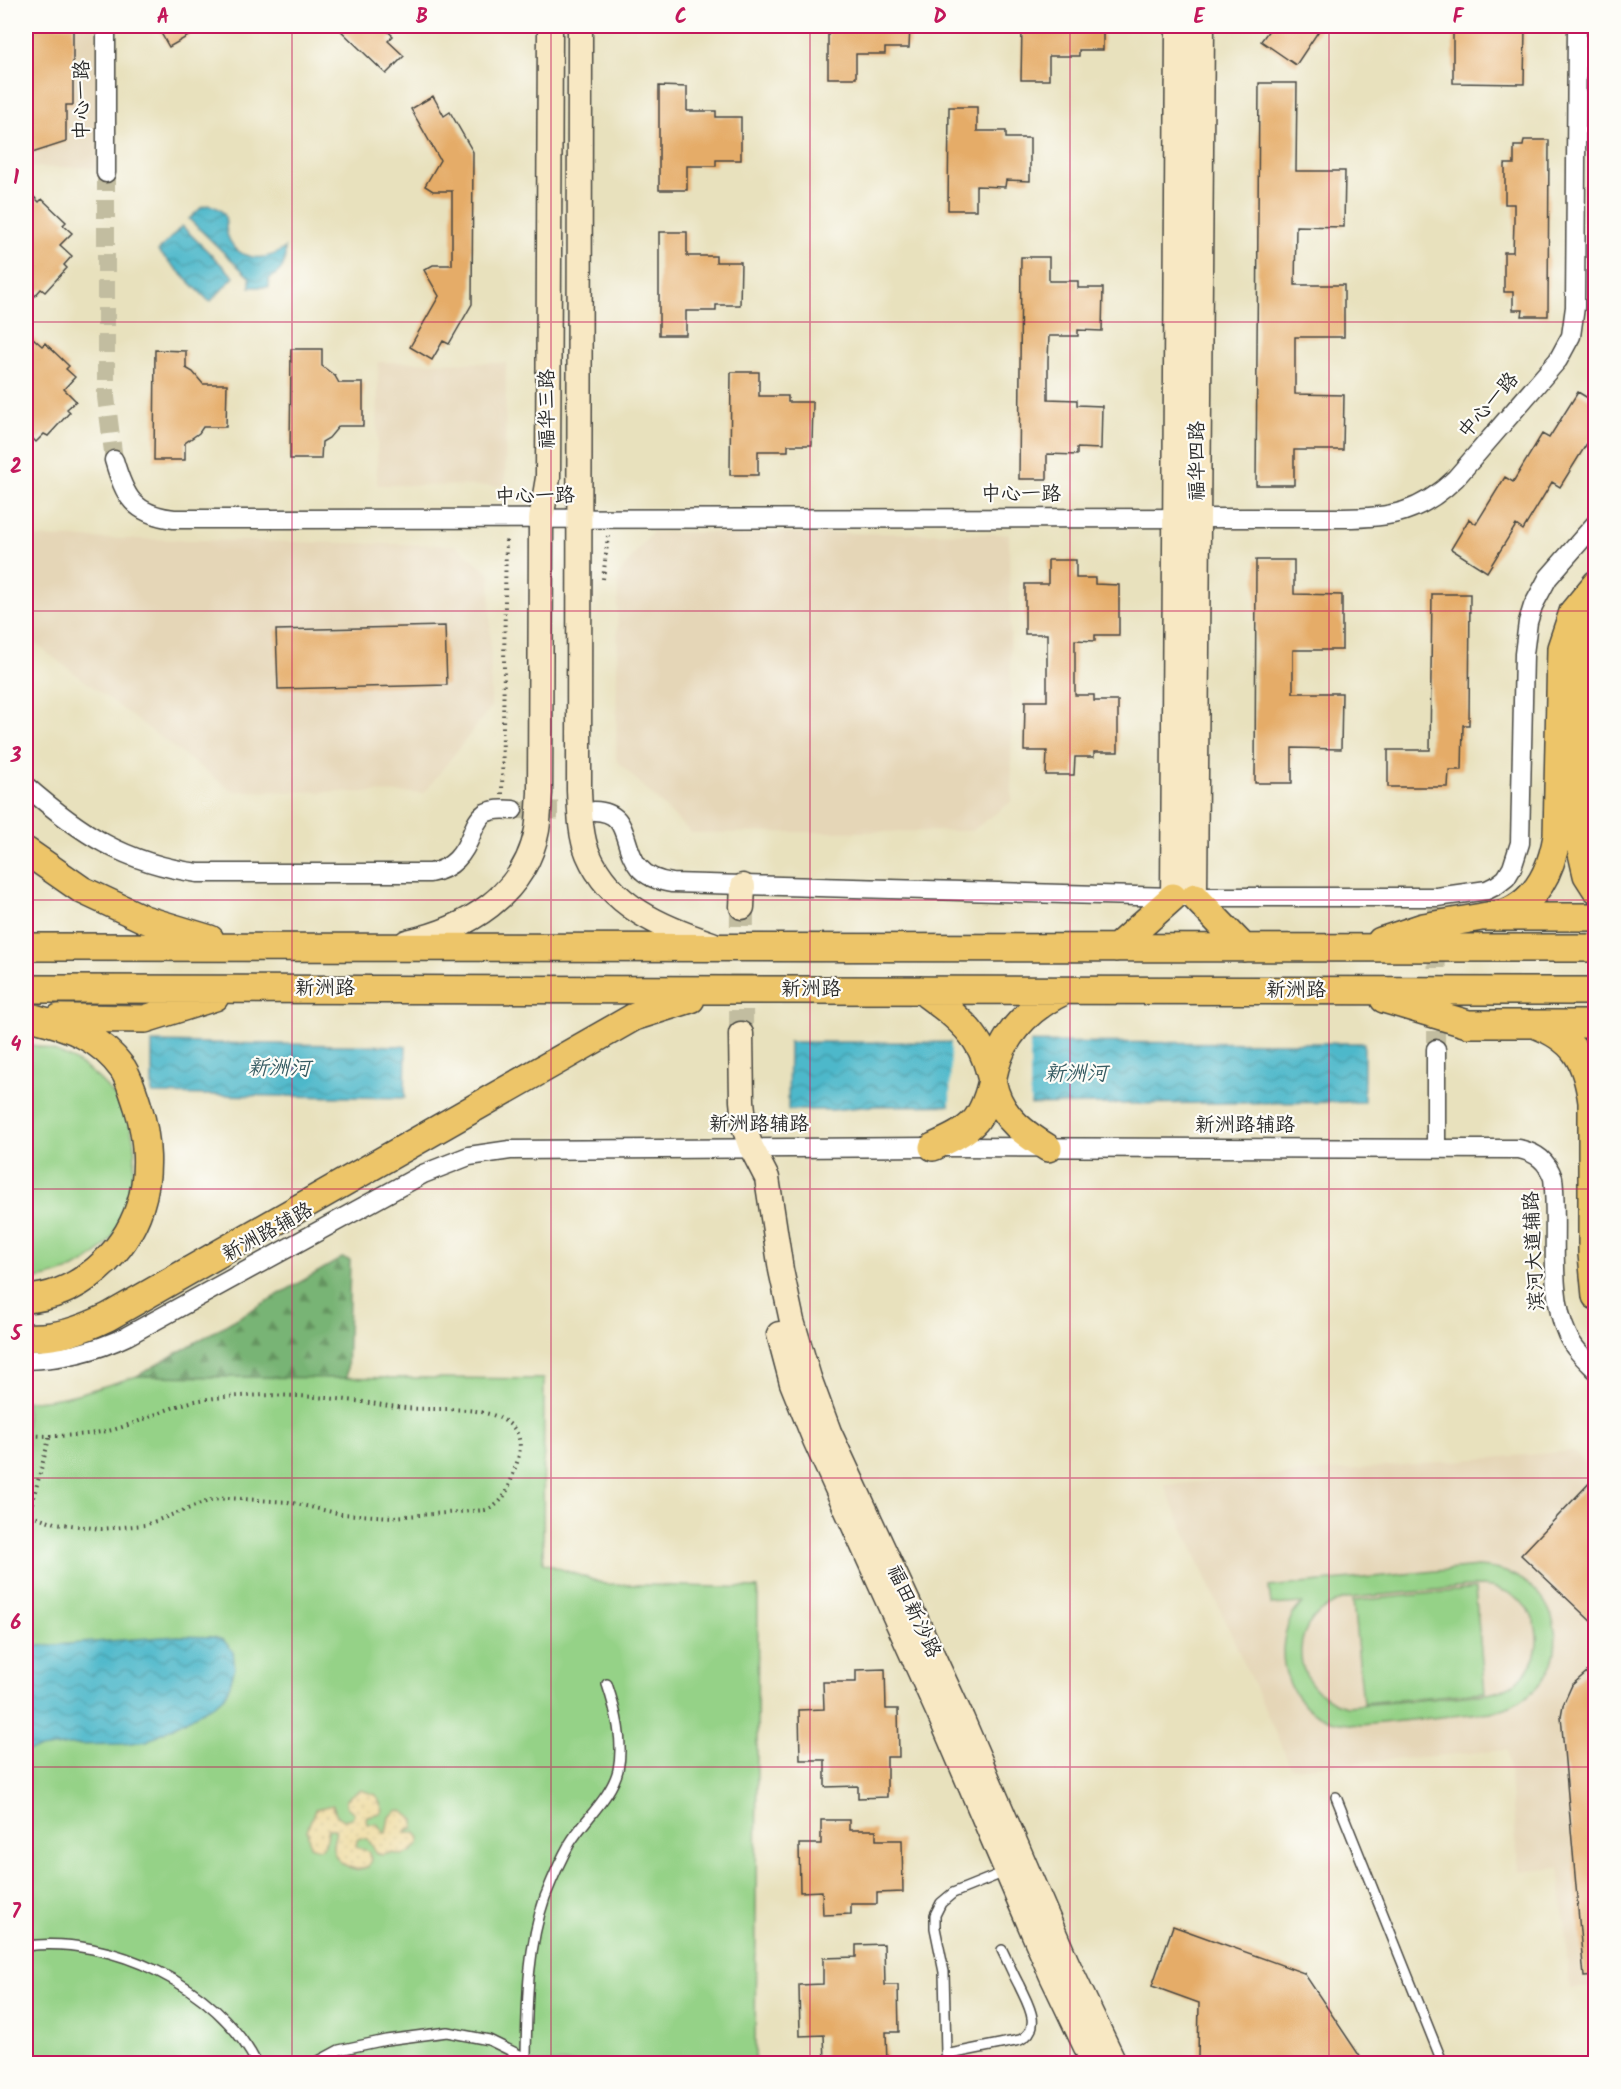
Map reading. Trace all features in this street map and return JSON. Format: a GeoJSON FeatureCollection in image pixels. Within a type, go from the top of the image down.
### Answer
{"type":"FeatureCollection","features":[{"type":"Feature","properties":{"kind":"main road"},"geometry":{"type":"LineString","coordinates":[[1357,948],[1423,927],[1510,911],[1528,898],[1542,881],[1553,860],[1557,836],[1561,648],[1573,612],[1596,584]]}},
{"type":"Feature","properties":{"kind":"main road"},"geometry":{"type":"LineString","coordinates":[[1596,622],[1590,631],[1584,658],[1581,849],[1587,875],[1596,889]]}},
{"type":"Feature","properties":{"kind":"main road"},"geometry":{"type":"LineString","coordinates":[[26,851],[82,890],[144,918],[237,948]]}},
{"type":"Feature","properties":{"kind":"main road"},"geometry":{"type":"LineString","coordinates":[[1116,948],[1184,897],[1244,948]]}},
{"type":"Feature","properties":{"kind":"main road"},"geometry":{"type":"LineString","coordinates":[[1482,917],[1596,917]]}},
{"type":"Feature","properties":{"kind":"main road"},"geometry":{"type":"LineString","coordinates":[[26,947],[1596,948]]}},
{"type":"Feature","properties":{"kind":"main road","name":"新洲路"},"geometry":{"type":"LineString","coordinates":[[26,989],[1596,991]]}},
{"type":"Feature","properties":{"kind":"main road"},"geometry":{"type":"LineString","coordinates":[[30,1018],[145,1019],[239,989]]}},
{"type":"Feature","properties":{"kind":"main road"},"geometry":{"type":"LineString","coordinates":[[26,1337],[70,1333],[108,1317],[634,1017],[678,1001],[733,990]]}},
{"type":"Feature","properties":{"kind":"main road"},"geometry":{"type":"LineString","coordinates":[[921,990],[956,1017],[975,1039],[989,1065],[1001,1107],[1010,1119],[1031,1138],[1048,1148]]}},
{"type":"Feature","properties":{"kind":"main road"},"geometry":{"type":"LineString","coordinates":[[933,1147],[958,1134],[976,1119],[988,1094],[1001,1050],[1007,1038],[1029,1011],[1065,990]]}},
{"type":"Feature","properties":{"kind":"main road"},"geometry":{"type":"LineString","coordinates":[[1357,991],[1468,1024],[1596,1024]]}},
{"type":"Feature","properties":{"kind":"main road"},"geometry":{"type":"LineString","coordinates":[[26,1299],[66,1289],[89,1276],[110,1257],[131,1228],[140,1206],[146,1167],[143,1122],[123,1070],[86,1035],[62,1025],[30,1018]]}},
{"type":"Feature","properties":{"kind":"main road"},"geometry":{"type":"LineString","coordinates":[[1534,1024],[1552,1030],[1567,1042],[1580,1058],[1589,1078],[1592,1102],[1592,1254],[1596,1296]]}},
{"type":"Feature","properties":{"kind":"street","name":"中心一路"},"geometry":{"type":"LineString","coordinates":[[106,26],[106,174]]}},
{"type":"Feature","properties":{"kind":"street","name":"福华三路"},"geometry":{"type":"LineString","coordinates":[[384,948],[428,938],[461,924],[493,904],[514,884],[528,858],[537,831],[540,793],[542,519],[548,478],[550,26]]}},
{"type":"Feature","properties":{"kind":"street","name":"福华三路"},"geometry":{"type":"LineString","coordinates":[[580,26],[579,790],[581,823],[588,854],[602,880],[617,896],[656,922],[723,948]]}},
{"type":"Feature","properties":{"kind":"street","name":"福华四路"},"geometry":{"type":"LineString","coordinates":[[1178,26],[1187,518]]}},
{"type":"Feature","properties":{"kind":"street","name":"福华四路"},"geometry":{"type":"LineString","coordinates":[[1184,897],[1187,518],[1202,26]]}},
{"type":"Feature","properties":{"kind":"street","name":"中心一路"},"geometry":{"type":"LineString","coordinates":[[114,460],[121,482],[130,499],[142,510],[157,517],[174,519],[1187,518],[1395,515],[1422,505],[1456,478],[1558,360],[1571,336],[1575,308],[1576,26]]}},
{"type":"Feature","properties":{"kind":"street"},"geometry":{"type":"LineString","coordinates":[[594,811],[610,813],[624,826],[633,859],[645,874],[653,879],[742,896],[1184,897],[1437,902],[1487,890],[1506,878],[1517,856],[1522,827],[1524,654],[1528,622],[1533,606],[1548,578],[1596,523]]}},
{"type":"Feature","properties":{"kind":"street"},"geometry":{"type":"LineString","coordinates":[[26,786],[53,809],[104,844],[167,869],[198,873],[430,873],[447,868],[454,863],[482,816],[487,812],[507,809]]}},
{"type":"Feature","properties":{"kind":"street","name":"福田新沙路"},"geometry":{"type":"LineString","coordinates":[[741,1034],[745,1130],[767,1178],[774,1233],[792,1321],[809,1378],[829,1431],[962,1719],[1067,1964],[1096,2059]]}},
{"type":"Feature","properties":{"kind":"street"},"geometry":{"type":"LineString","coordinates":[[1436,1049],[1436,1149]]}},
{"type":"Feature","properties":{"kind":"street","name":"福田新沙路"},"geometry":{"type":"LineString","coordinates":[[751,1147],[750,1178],[761,1246],[777,1327],[792,1383],[815,1440],[945,1727],[1051,1974],[1096,2059]]}},
{"type":"Feature","properties":{"kind":"street","name":"新洲路辅路"},"geometry":{"type":"LineString","coordinates":[[26,1360],[63,1358],[107,1346],[403,1184],[447,1163],[469,1156],[510,1150],[751,1147],[1519,1149],[1541,1158]]}},
{"type":"Feature","properties":{"kind":"street","name":"滨河大道辅路"},"geometry":{"type":"LineString","coordinates":[[1541,1158],[1548,1166],[1555,1191],[1557,1284],[1562,1322],[1567,1336],[1577,1351],[1596,1370]]}},
{"type":"Feature","properties":{"kind":"lane"},"geometry":{"type":"LineString","coordinates":[[526,2056],[527,1984],[533,1942],[546,1897],[570,1845],[599,1805],[615,1779],[618,1769],[618,1721],[606,1684]]}},
{"type":"Feature","properties":{"kind":"lane"},"geometry":{"type":"LineString","coordinates":[[1336,1797],[1443,2064]]}},
{"type":"Feature","properties":{"kind":"lane"},"geometry":{"type":"LineString","coordinates":[[1002,1950],[1032,2012],[1031,2029],[1026,2037],[1020,2040],[950,2054],[946,2052],[944,1972],[935,1928],[935,1915],[941,1903],[953,1893],[1007,1871]]}},
{"type":"Feature","properties":{"kind":"lane"},"geometry":{"type":"LineString","coordinates":[[26,1946],[71,1945],[116,1954],[170,1979],[199,1995],[216,2011],[243,2041],[256,2064]]}},
{"type":"Feature","properties":{"kind":"lane"},"geometry":{"type":"LineString","coordinates":[[313,2064],[339,2050],[386,2040],[447,2032],[489,2040],[526,2056],[538,2064]]}},
{"type":"Feature","properties":{"kind":"path"},"geometry":{"type":"LineString","coordinates":[[602,589],[610,518]]}},
{"type":"Feature","properties":{"kind":"path"},"geometry":{"type":"LineString","coordinates":[[506,520],[507,809]]}},
{"type":"Feature","properties":{"kind":"path"},"geometry":{"type":"LineString","coordinates":[[26,1435],[112,1430],[186,1403],[204,1399],[241,1396],[315,1397],[407,1408],[476,1412],[495,1416],[517,1432],[520,1444],[519,1456],[506,1493],[496,1507],[393,1517],[341,1514],[288,1502],[228,1498],[211,1500],[145,1525],[101,1529],[55,1524],[27,1514],[50,1435]]}},
{"type":"Feature","properties":{"kind":"shaded area"},"geometry":{"type":"Polygon","coordinates":[[[26,26],[98,26],[98,168],[26,167],[26,26]]]}},
{"type":"Feature","properties":{"kind":"shaded area"},"geometry":{"type":"Polygon","coordinates":[[[1596,82],[1595,324],[1592,322],[1596,82]]]}},
{"type":"Feature","properties":{"kind":"shaded area"},"geometry":{"type":"Polygon","coordinates":[[[378,362],[506,363],[505,486],[377,485],[378,362]]]}},
{"type":"Feature","properties":{"kind":"shaded area"},"geometry":{"type":"Polygon","coordinates":[[[652,532],[1009,534],[1012,801],[972,831],[691,833],[616,760],[618,575],[652,532]]]}},
{"type":"Feature","properties":{"kind":"shaded area"},"geometry":{"type":"Polygon","coordinates":[[[26,537],[455,545],[490,573],[491,707],[424,793],[232,791],[26,637],[26,537]]]}},
{"type":"Feature","properties":{"kind":"shaded area"},"geometry":{"type":"Polygon","coordinates":[[[1573,1451],[1595,1472],[1595,1987],[1570,1989],[1559,1868],[1519,1872],[1507,1750],[1291,1768],[1164,1485],[1573,1451]]]}},
{"type":"Feature","properties":{"kind":"green space"},"geometry":{"type":"Polygon","coordinates":[[[26,1044],[65,1056],[83,1066],[99,1079],[113,1094],[124,1112],[135,1152],[132,1184],[127,1203],[120,1223],[110,1240],[87,1261],[68,1271],[26,1280],[26,1044]]]}},
{"type":"Feature","properties":{"kind":"green space"},"geometry":{"type":"Polygon","coordinates":[[[342,1258],[350,1260],[347,1378],[137,1376],[342,1258]]]}},
{"type":"Feature","properties":{"kind":"green space"},"geometry":{"type":"Polygon","coordinates":[[[137,1376],[544,1379],[543,1563],[605,1584],[758,1588],[755,2063],[26,2064],[26,1401],[68,1396],[137,1376]]]}},
{"type":"Feature","properties":{"kind":"green space"},"geometry":{"type":"Polygon","coordinates":[[[1478,1567],[1510,1574],[1533,1589],[1549,1609],[1555,1634],[1553,1658],[1542,1681],[1521,1700],[1491,1712],[1361,1725],[1328,1720],[1314,1713],[1303,1703],[1287,1678],[1283,1648],[1285,1633],[1292,1616],[1302,1603],[1271,1605],[1269,1587],[1478,1567]],[[1478,1586],[1350,1598],[1329,1606],[1314,1618],[1304,1634],[1301,1651],[1303,1668],[1312,1684],[1326,1697],[1347,1706],[1488,1694],[1511,1685],[1527,1671],[1535,1654],[1537,1635],[1532,1617],[1520,1601],[1502,1590],[1478,1586]]]}},
{"type":"Feature","properties":{"kind":"green space"},"geometry":{"type":"Polygon","coordinates":[[[1475,1589],[1485,1692],[1363,1703],[1353,1601],[1475,1589]]]}},
{"type":"Feature","properties":{"kind":"sand"},"geometry":{"type":"Polygon","coordinates":[[[361,1790],[376,1795],[383,1810],[381,1813],[367,1816],[367,1824],[377,1824],[386,1833],[389,1817],[398,1810],[403,1811],[414,1820],[414,1828],[408,1829],[405,1833],[416,1833],[420,1838],[419,1844],[409,1853],[381,1855],[376,1852],[368,1839],[360,1838],[357,1840],[356,1847],[368,1851],[371,1859],[368,1867],[363,1869],[346,1866],[337,1858],[333,1845],[335,1829],[328,1829],[327,1839],[321,1848],[310,1846],[307,1830],[315,1809],[333,1805],[337,1816],[343,1820],[352,1818],[354,1813],[346,1806],[346,1801],[351,1795],[361,1790]]]}},
{"type":"Feature","properties":{"kind":"water"},"geometry":{"type":"Polygon","coordinates":[[[208,205],[222,212],[228,237],[239,251],[246,255],[270,256],[285,248],[283,266],[269,279],[269,287],[250,287],[250,278],[189,219],[202,207],[208,205]]]}},
{"type":"Feature","properties":{"kind":"water"},"geometry":{"type":"Polygon","coordinates":[[[182,226],[234,277],[210,302],[158,251],[182,226]]]}},
{"type":"Feature","properties":{"kind":"water","name":"新洲河"},"geometry":{"type":"Polygon","coordinates":[[[152,1042],[406,1046],[405,1098],[152,1094],[152,1042]]]}},
{"type":"Feature","properties":{"kind":"water","name":"新洲河"},"geometry":{"type":"Polygon","coordinates":[[[789,1042],[1364,1043],[1364,1102],[872,1106],[833,1110],[788,1110],[789,1042]]]}},
{"type":"Feature","properties":{"kind":"water"},"geometry":{"type":"Polygon","coordinates":[[[177,1636],[213,1637],[223,1640],[233,1651],[235,1668],[229,1687],[224,1696],[214,1705],[147,1741],[69,1745],[26,1751],[26,1647],[177,1636]]]}},
{"type":"Feature","properties":{"kind":"pier"},"geometry":{"type":"Polygon","coordinates":[[[951,1039],[1030,1039],[1030,1108],[950,1109],[951,1039]]]}},
{"type":"Feature","properties":{"kind":"building"},"geometry":{"type":"Polygon","coordinates":[[[26,26],[73,26],[73,105],[66,105],[66,142],[26,155],[26,26]]]}},
{"type":"Feature","properties":{"kind":"building"},"geometry":{"type":"Polygon","coordinates":[[[157,26],[206,26],[169,47],[157,26]]]}},
{"type":"Feature","properties":{"kind":"building"},"geometry":{"type":"Polygon","coordinates":[[[336,26],[382,26],[393,36],[388,41],[404,56],[386,74],[336,26]]]}},
{"type":"Feature","properties":{"kind":"building"},"geometry":{"type":"Polygon","coordinates":[[[828,26],[910,26],[909,48],[885,48],[885,54],[856,54],[856,78],[828,78],[828,26]]]}},
{"type":"Feature","properties":{"kind":"building"},"geometry":{"type":"Polygon","coordinates":[[[1022,26],[1103,26],[1103,50],[1079,50],[1079,56],[1049,56],[1049,80],[1021,80],[1022,26]]]}},
{"type":"Feature","properties":{"kind":"building"},"geometry":{"type":"Polygon","coordinates":[[[1272,26],[1322,26],[1296,65],[1261,41],[1272,26]]]}},
{"type":"Feature","properties":{"kind":"building"},"geometry":{"type":"Polygon","coordinates":[[[1453,26],[1525,26],[1524,84],[1453,83],[1453,26]]]}},
{"type":"Feature","properties":{"kind":"building"},"geometry":{"type":"Polygon","coordinates":[[[1259,83],[1297,83],[1296,171],[1345,171],[1344,227],[1296,226],[1295,285],[1344,285],[1344,337],[1295,337],[1295,394],[1344,395],[1343,450],[1294,450],[1294,485],[1256,485],[1259,83]]]}},
{"type":"Feature","properties":{"kind":"building"},"geometry":{"type":"Polygon","coordinates":[[[659,86],[687,87],[687,111],[716,111],[716,117],[741,117],[741,160],[716,160],[716,166],[687,166],[687,190],[659,190],[659,86]]]}},
{"type":"Feature","properties":{"kind":"building"},"geometry":{"type":"Polygon","coordinates":[[[433,96],[444,116],[450,112],[473,152],[472,304],[449,344],[443,341],[432,360],[410,347],[439,296],[424,270],[433,265],[452,265],[452,191],[433,191],[425,186],[440,160],[411,109],[433,96]]]}},
{"type":"Feature","properties":{"kind":"building"},"geometry":{"type":"Polygon","coordinates":[[[949,107],[977,107],[977,131],[1006,131],[1006,138],[1030,138],[1030,181],[1006,180],[1005,187],[976,186],[976,210],[948,210],[949,107]]]}},
{"type":"Feature","properties":{"kind":"building"},"geometry":{"type":"Polygon","coordinates":[[[1524,140],[1549,140],[1548,316],[1522,316],[1523,310],[1513,310],[1513,292],[1504,292],[1504,252],[1513,252],[1514,222],[1514,204],[1505,204],[1505,164],[1514,164],[1514,146],[1523,146],[1524,140]]]}},
{"type":"Feature","properties":{"kind":"building"},"geometry":{"type":"Polygon","coordinates":[[[26,189],[39,202],[42,199],[66,222],[63,225],[72,233],[60,245],[72,256],[64,265],[67,268],[45,292],[41,289],[26,306],[26,189]]]}},
{"type":"Feature","properties":{"kind":"building"},"geometry":{"type":"Polygon","coordinates":[[[659,232],[687,232],[687,256],[716,256],[716,262],[741,262],[740,305],[716,305],[716,311],[686,311],[686,335],[659,335],[659,232]]]}},
{"type":"Feature","properties":{"kind":"building"},"geometry":{"type":"Polygon","coordinates":[[[1021,257],[1049,257],[1049,281],[1078,281],[1078,288],[1103,288],[1102,331],[1078,330],[1078,336],[1049,336],[1048,360],[1048,399],[1077,400],[1077,405],[1102,406],[1101,449],[1077,448],[1077,455],[1047,454],[1047,479],[1019,479],[1021,257]]]}},
{"type":"Feature","properties":{"kind":"building"},"geometry":{"type":"Polygon","coordinates":[[[33,338],[42,346],[45,343],[69,366],[66,369],[75,377],[64,389],[76,401],[67,409],[70,412],[48,436],[44,434],[36,442],[26,432],[26,347],[33,338]]]}},
{"type":"Feature","properties":{"kind":"building"},"geometry":{"type":"Polygon","coordinates":[[[291,349],[322,349],[322,366],[335,376],[339,383],[363,383],[363,426],[339,426],[329,438],[322,442],[321,459],[290,459],[291,349]]]}},
{"type":"Feature","properties":{"kind":"building"},"geometry":{"type":"Polygon","coordinates":[[[155,350],[186,351],[186,368],[193,372],[203,384],[227,384],[226,427],[203,427],[199,433],[185,443],[185,460],[154,460],[155,350]]]}},
{"type":"Feature","properties":{"kind":"building"},"geometry":{"type":"Polygon","coordinates":[[[731,372],[759,372],[759,396],[788,396],[788,402],[813,402],[812,445],[788,445],[788,451],[758,451],[758,475],[730,475],[731,372]]]}},
{"type":"Feature","properties":{"kind":"building"},"geometry":{"type":"Polygon","coordinates":[[[1578,392],[1596,403],[1596,444],[1589,440],[1560,487],[1552,482],[1523,530],[1516,525],[1487,572],[1451,549],[1469,519],[1476,524],[1505,477],[1513,482],[1542,434],[1549,438],[1578,392]]]}},
{"type":"Feature","properties":{"kind":"building"},"geometry":{"type":"Polygon","coordinates":[[[1048,560],[1076,560],[1076,578],[1095,578],[1095,584],[1119,585],[1119,635],[1095,635],[1095,641],[1075,640],[1075,695],[1094,695],[1094,701],[1118,701],[1118,752],[1094,752],[1094,757],[1075,757],[1074,775],[1046,775],[1047,751],[1024,751],[1025,701],[1047,701],[1047,634],[1025,634],[1025,584],[1048,584],[1048,560]]]}},
{"type":"Feature","properties":{"kind":"building"},"geometry":{"type":"Polygon","coordinates":[[[1256,560],[1294,560],[1294,594],[1342,595],[1342,650],[1293,650],[1293,693],[1342,693],[1341,749],[1292,748],[1292,783],[1255,783],[1256,560]]]}},
{"type":"Feature","properties":{"kind":"building"},"geometry":{"type":"Polygon","coordinates":[[[1432,594],[1470,594],[1469,725],[1463,725],[1462,770],[1449,770],[1448,787],[1388,787],[1388,750],[1430,750],[1432,594]]]}},
{"type":"Feature","properties":{"kind":"building"},"geometry":{"type":"Polygon","coordinates":[[[445,626],[447,685],[278,689],[276,630],[445,626]]]}},
{"type":"Feature","properties":{"kind":"building"},"geometry":{"type":"Polygon","coordinates":[[[1596,1476],[1596,1626],[1521,1555],[1596,1476]]]}},
{"type":"Feature","properties":{"kind":"building"},"geometry":{"type":"Polygon","coordinates":[[[1596,1664],[1596,1976],[1584,1977],[1561,1716],[1572,1685],[1596,1664]]]}},
{"type":"Feature","properties":{"kind":"building"},"geometry":{"type":"Polygon","coordinates":[[[885,1669],[886,1709],[898,1709],[899,1757],[887,1757],[887,1797],[858,1798],[858,1786],[825,1787],[825,1760],[800,1760],[799,1710],[824,1709],[823,1682],[856,1682],[856,1670],[885,1669]]]}},
{"type":"Feature","properties":{"kind":"building"},"geometry":{"type":"Polygon","coordinates":[[[821,1820],[849,1820],[849,1830],[876,1830],[876,1840],[902,1840],[903,1892],[877,1893],[877,1904],[851,1904],[851,1914],[823,1915],[822,1891],[800,1892],[799,1844],[821,1844],[821,1820]]]}},
{"type":"Feature","properties":{"kind":"building"},"geometry":{"type":"Polygon","coordinates":[[[1173,1926],[1304,1973],[1365,2064],[1202,2064],[1198,2057],[1199,2003],[1152,1986],[1173,1926]]]}},
{"type":"Feature","properties":{"kind":"building"},"geometry":{"type":"Polygon","coordinates":[[[884,1944],[885,1985],[898,1985],[899,2032],[886,2032],[887,2064],[858,2064],[858,2061],[825,2062],[824,2035],[800,2036],[799,1985],[823,1984],[823,1958],[856,1957],[856,1945],[884,1944]]]}},
{"type":"Feature","properties":{"kind":"tunnel"},"geometry":{"type":"LineString","coordinates":[[106,173],[106,397],[114,460]]}},
{"type":"Feature","properties":{"kind":"tunnel"},"geometry":{"type":"LineString","coordinates":[[513,810],[592,811]]}},
{"type":"Feature","properties":{"kind":"tunnel"},"geometry":{"type":"LineString","coordinates":[[741,1034],[742,907]]}},
{"type":"Feature","properties":{"kind":"tunnel"},"geometry":{"type":"LineString","coordinates":[[1436,1049],[1437,908]]}}]}
